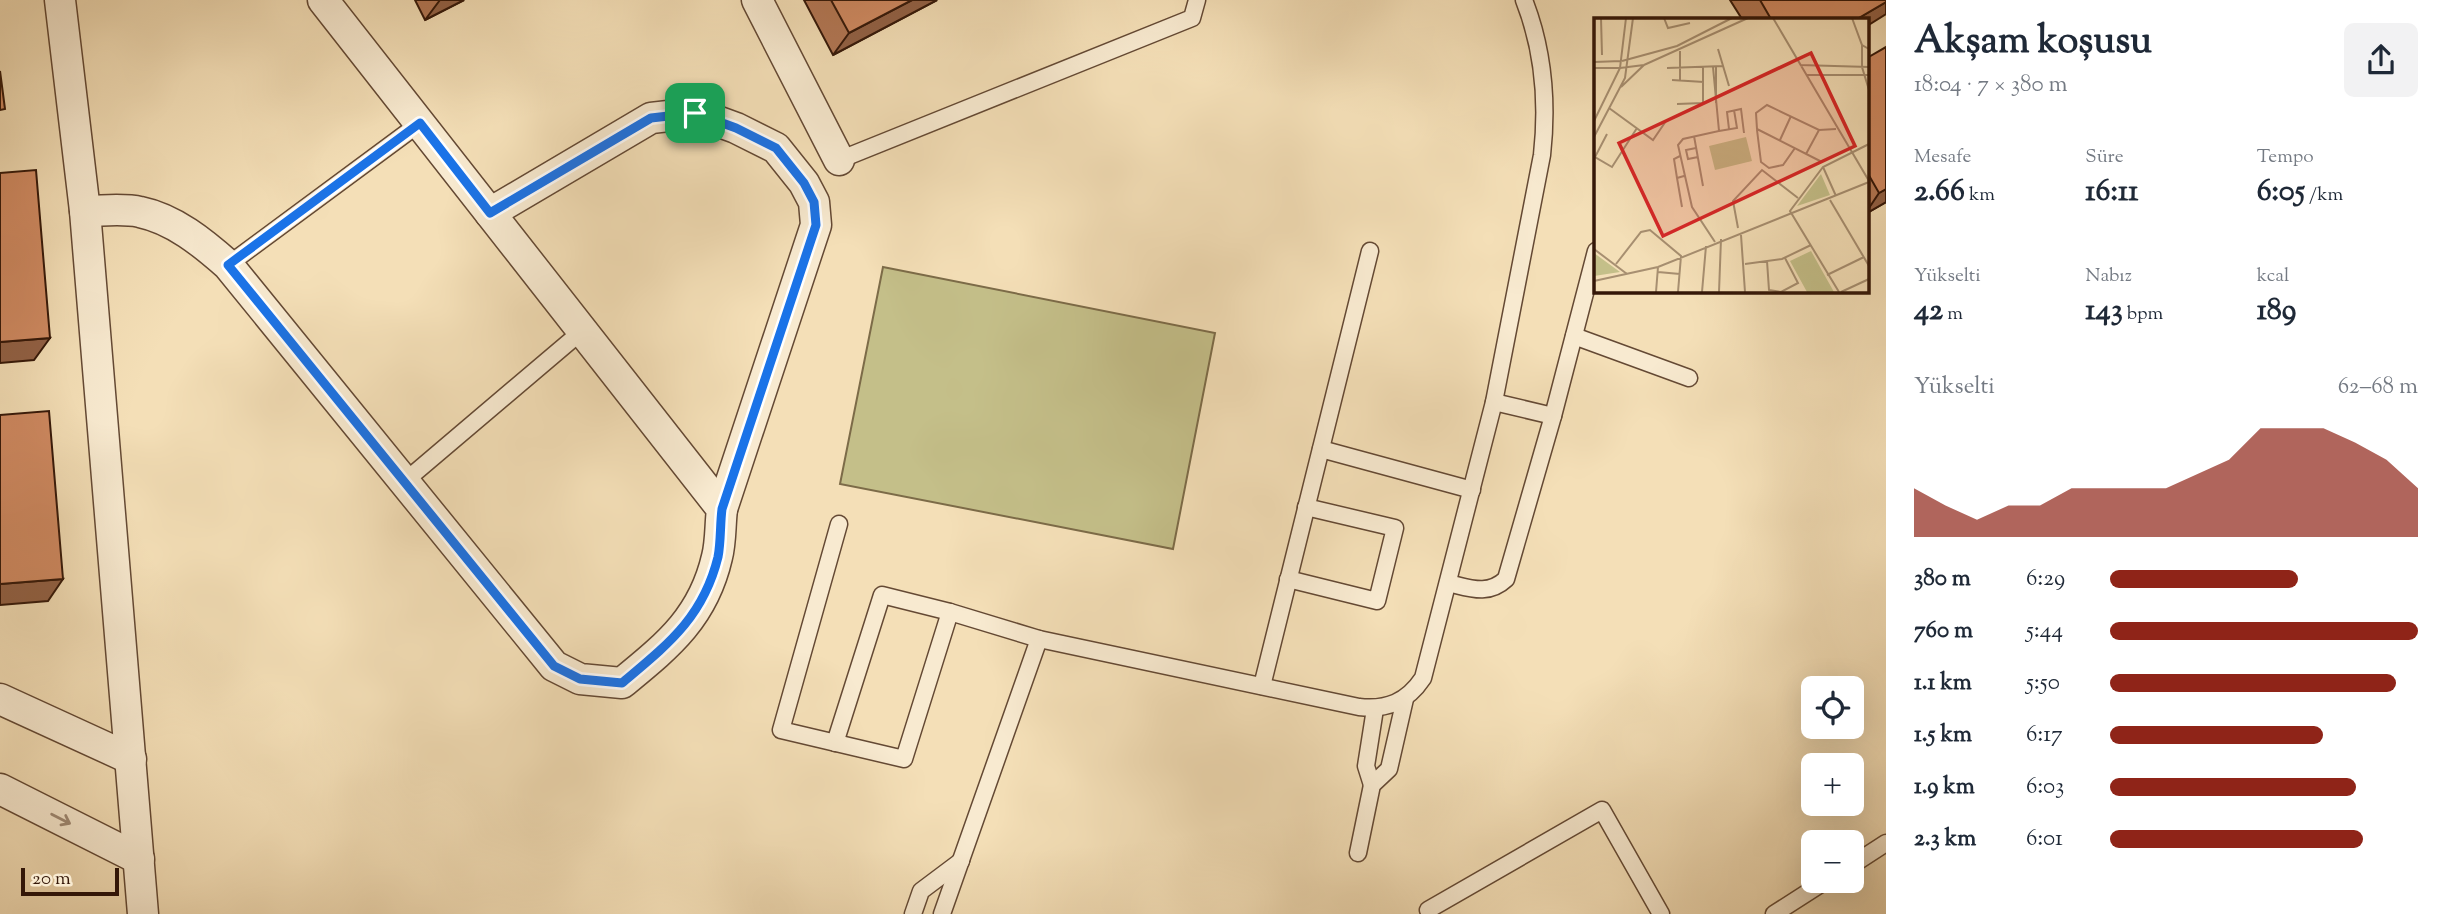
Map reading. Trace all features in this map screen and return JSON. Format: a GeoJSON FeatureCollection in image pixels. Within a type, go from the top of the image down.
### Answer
{"type":"FeatureCollection","features":[{"type":"Feature","properties":{"kind":"street"},"geometry":{"type":"LineString","coordinates":[[60,0],[85,211],[143,914]]}},
{"type":"Feature","properties":{"kind":"street"},"geometry":{"type":"LineString","coordinates":[[323,0],[722,509]]}},
{"type":"Feature","properties":{"kind":"street"},"geometry":{"type":"LineString","coordinates":[[757,0],[839,160]]}},
{"type":"Feature","properties":{"kind":"street"},"geometry":{"type":"LineString","coordinates":[[85,211],[139,212],[163,220],[186,232],[228,265],[554,666],[580,679],[622,683],[669,643],[698,610],[718,557],[722,509],[816,225],[814,202],[797,174],[776,148],[736,128],[695,113],[651,118],[490,213]]}},
{"type":"Feature","properties":{"kind":"street"},"geometry":{"type":"LineString","coordinates":[[0,699],[131,759]]}},
{"type":"Feature","properties":{"kind":"street"},"geometry":{"type":"LineString","coordinates":[[0,789],[139,859]]}},
{"type":"Feature","properties":{"kind":"lane"},"geometry":{"type":"LineString","coordinates":[[839,160],[1192,18],[1196,0]]}},
{"type":"Feature","properties":{"kind":"lane"},"geometry":{"type":"LineString","coordinates":[[835,743],[882,595],[1039,639],[1262,687],[1375,709],[1405,699],[1423,678],[1494,402],[1542,155],[1546,122],[1542,65],[1524,0]]}},
{"type":"Feature","properties":{"kind":"lane"},"geometry":{"type":"LineString","coordinates":[[228,265],[420,123]]}},
{"type":"Feature","properties":{"kind":"lane"},"geometry":{"type":"LineString","coordinates":[[1262,687],[1370,251]]}},
{"type":"Feature","properties":{"kind":"lane"},"geometry":{"type":"LineString","coordinates":[[1448,583],[1489,590],[1506,579],[1553,416],[1594,255]]}},
{"type":"Feature","properties":{"kind":"lane"},"geometry":{"type":"LineString","coordinates":[[404,482],[582,331]]}},
{"type":"Feature","properties":{"kind":"lane"},"geometry":{"type":"LineString","coordinates":[[1574,337],[1689,378]]}},
{"type":"Feature","properties":{"kind":"lane"},"geometry":{"type":"LineString","coordinates":[[1494,402],[1553,416]]}},
{"type":"Feature","properties":{"kind":"lane"},"geometry":{"type":"LineString","coordinates":[[1321,449],[1472,489]]}},
{"type":"Feature","properties":{"kind":"lane"},"geometry":{"type":"LineString","coordinates":[[1288,579],[1377,601],[1395,528],[1306,506]]}},
{"type":"Feature","properties":{"kind":"lane"},"geometry":{"type":"LineString","coordinates":[[839,524],[782,730],[904,760],[950,612]]}},
{"type":"Feature","properties":{"kind":"lane"},"geometry":{"type":"LineString","coordinates":[[942,914],[1039,639]]}},
{"type":"Feature","properties":{"kind":"lane"},"geometry":{"type":"LineString","coordinates":[[1372,785],[1389,769],[1405,699]]}},
{"type":"Feature","properties":{"kind":"lane"},"geometry":{"type":"LineString","coordinates":[[1358,853],[1372,785],[1366,766],[1375,709]]}},
{"type":"Feature","properties":{"kind":"lane"},"geometry":{"type":"LineString","coordinates":[[1428,910],[1602,810],[1661,914]]}},
{"type":"Feature","properties":{"kind":"lane"},"geometry":{"type":"LineString","coordinates":[[1864,857],[1886,843]]}},
{"type":"Feature","properties":{"kind":"lane"},"geometry":{"type":"LineString","coordinates":[[913,914],[922,891],[961,861]]}},
{"type":"Feature","properties":{"kind":"lane"},"geometry":{"type":"LineString","coordinates":[[1774,914],[1807,893]]}},
{"type":"Feature","properties":{"kind":"shaded area"},"geometry":{"type":"Polygon","coordinates":[[[883,267],[1215,333],[1173,549],[840,484],[883,267]]]}},
{"type":"Feature","properties":{"kind":"building"},"geometry":{"type":"Polygon","coordinates":[[[831,0],[912,0],[849,33],[831,0]]]}},
{"type":"Feature","properties":{"kind":"building"},"geometry":{"type":"Polygon","coordinates":[[[1760,0],[1886,0],[1859,18],[1770,18],[1760,0]]]}},
{"type":"Feature","properties":{"kind":"building"},"geometry":{"type":"Polygon","coordinates":[[[1886,47],[1886,189],[1879,193],[1868,174],[1868,57],[1886,47]]]}},
{"type":"Feature","properties":{"kind":"building"},"geometry":{"type":"Polygon","coordinates":[[[0,71],[5,109],[0,110],[0,71]]]}},
{"type":"Feature","properties":{"kind":"building"},"geometry":{"type":"Polygon","coordinates":[[[36,170],[50,338],[0,342],[0,173],[36,170]]]}},
{"type":"Feature","properties":{"kind":"building"},"geometry":{"type":"Polygon","coordinates":[[[49,411],[63,579],[0,584],[0,415],[49,411]]]}},
{"type":"Feature","properties":{"kind":"route"},"geometry":{"type":"LineString","coordinates":[[695,113],[736,128],[776,148],[804,183],[814,202],[816,225],[722,509],[718,557],[698,610],[669,643],[622,683],[580,679],[554,666],[228,265],[420,123],[490,213],[651,118],[695,113]]}}]}
